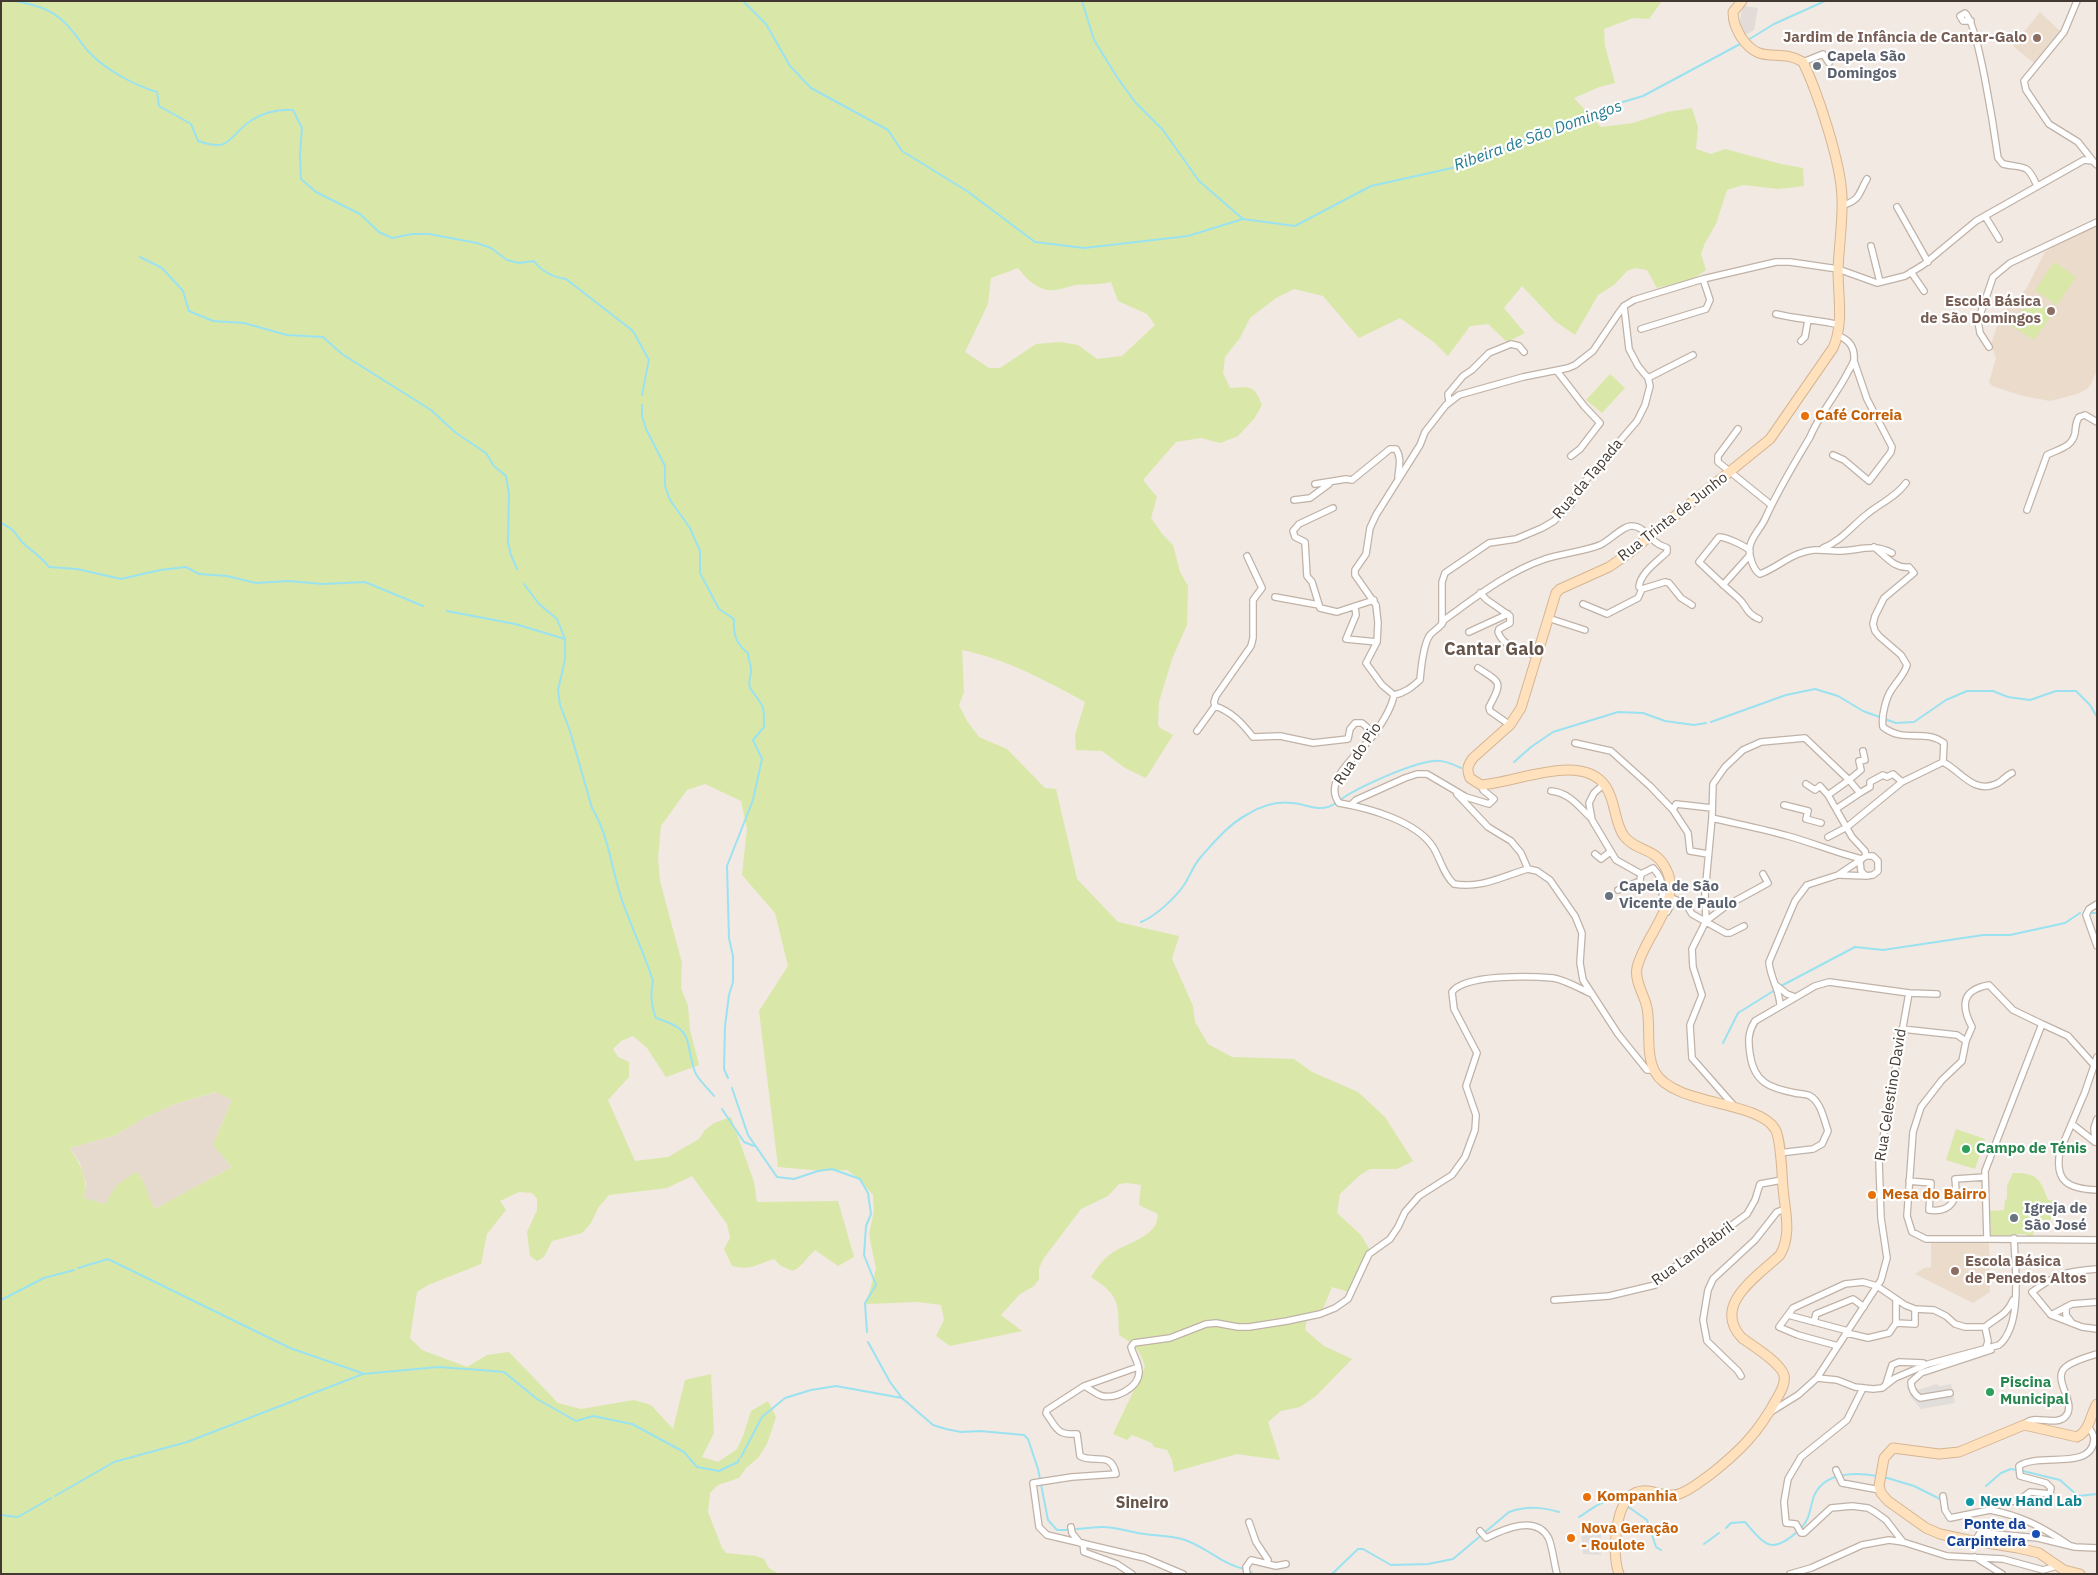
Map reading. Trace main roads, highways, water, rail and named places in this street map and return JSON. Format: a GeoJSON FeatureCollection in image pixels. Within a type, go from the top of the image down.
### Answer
{"type":"FeatureCollection","features":[{"type":"Feature","properties":{"kind":"waterway"},"geometry":{"type":"LineString","coordinates":[[15,1],[33,5],[55,15],[68,26],[97,60],[131,82],[157,92],[159,106],[191,124],[198,141],[209,144],[224,144],[257,117],[282,110],[293,110],[302,128],[301,179],[316,192],[360,214],[379,232],[392,238],[412,234],[429,234],[477,243],[491,248],[507,260],[519,263],[534,261],[548,273],[566,279],[633,331],[649,360],[642,395]]}},
{"type":"Feature","properties":{"kind":"waterway"},"geometry":{"type":"LineString","coordinates":[[743,1],[766,24],[790,66],[811,88],[888,130],[902,151],[967,191],[1035,242],[1084,248],[1188,236],[1243,219]]}},
{"type":"Feature","properties":{"kind":"waterway","name":"Ribeira de São Domingos"},"geometry":{"type":"LineString","coordinates":[[1082,1],[1094,40],[1117,77],[1135,102],[1163,130],[1199,181],[1243,219],[1295,226],[1371,186],[1461,166],[1613,105],[1643,96],[1742,43]]}},
{"type":"Feature","properties":{"kind":"waterway","name":"Ribeira de São Domingos"},"geometry":{"type":"LineString","coordinates":[[1748,40],[1774,24],[1825,1]]}},
{"type":"Feature","properties":{"kind":"waterway"},"geometry":{"type":"LineString","coordinates":[[140,257],[162,268],[183,291],[189,311],[213,321],[244,323],[287,335],[323,337],[342,354],[431,410],[456,433],[486,453],[494,466],[506,476],[509,494],[508,543],[517,569]]}},
{"type":"Feature","properties":{"kind":"waterway"},"geometry":{"type":"LineString","coordinates":[[642,405],[642,416],[646,429],[665,466],[665,486],[670,500],[690,528],[700,551],[700,573],[719,609],[734,619],[736,638],[748,653],[751,670],[750,689],[762,704],[764,711],[764,727],[753,740],[762,759],[753,800],[727,866],[729,938],[733,956],[733,982],[729,995],[725,1026],[724,1069],[728,1078]]}},
{"type":"Feature","properties":{"kind":"waterway"},"geometry":{"type":"LineString","coordinates":[[1,523],[11,529],[49,567],[77,569],[121,579],[160,570],[186,567],[199,574],[227,576],[256,583],[288,581],[323,584],[365,582],[423,606]]}},
{"type":"Feature","properties":{"kind":"waterway"},"geometry":{"type":"LineString","coordinates":[[524,584],[539,604],[557,619],[565,639]]}},
{"type":"Feature","properties":{"kind":"waterway"},"geometry":{"type":"LineString","coordinates":[[447,611],[515,624],[565,639],[565,660],[558,690],[560,705],[570,731],[592,808],[606,841],[621,897],[653,981],[651,995],[654,1013],[656,1018],[668,1022],[683,1032],[696,1075],[714,1096]]}},
{"type":"Feature","properties":{"kind":"waterway"},"geometry":{"type":"LineString","coordinates":[[1711,722],[1786,695],[1815,689],[1838,696],[1863,711],[1896,723],[1914,722],[1946,700],[1967,691],[1993,691],[2008,697],[2030,700],[2056,691],[2076,691],[2090,705],[2097,717]]}},
{"type":"Feature","properties":{"kind":"waterway"},"geometry":{"type":"LineString","coordinates":[[1514,762],[1531,747],[1553,732],[1618,712],[1643,713],[1665,721],[1694,725],[1706,723]]}},
{"type":"Feature","properties":{"kind":"waterway"},"geometry":{"type":"LineString","coordinates":[[1340,800],[1386,776],[1424,763],[1441,761],[1461,768]]}},
{"type":"Feature","properties":{"kind":"waterway"},"geometry":{"type":"LineString","coordinates":[[1141,922],[1153,916],[1176,895],[1200,858],[1222,834],[1241,818],[1274,803],[1292,803],[1314,808],[1325,808],[1336,803]]}},
{"type":"Feature","properties":{"kind":"waterway"},"geometry":{"type":"LineString","coordinates":[[1781,986],[1855,947],[1883,950],[1983,935],[2010,935],[2065,923],[2080,913]]}},
{"type":"Feature","properties":{"kind":"waterway"},"geometry":{"type":"LineString","coordinates":[[2091,913],[2097,913]]}},
{"type":"Feature","properties":{"kind":"waterway"},"geometry":{"type":"LineString","coordinates":[[1723,1043],[1738,1013],[1775,990]]}},
{"type":"Feature","properties":{"kind":"waterway"},"geometry":{"type":"LineString","coordinates":[[732,1088],[748,1135],[777,1177],[794,1179],[818,1171],[832,1169],[860,1179],[868,1193],[871,1214],[866,1226],[864,1255],[876,1285],[865,1303],[867,1332]]}},
{"type":"Feature","properties":{"kind":"waterway"},"geometry":{"type":"LineString","coordinates":[[722,1109],[744,1142],[754,1146]]}},
{"type":"Feature","properties":{"kind":"waterway"},"geometry":{"type":"LineString","coordinates":[[78,1268],[108,1259],[290,1348],[362,1373]]}},
{"type":"Feature","properties":{"kind":"waterway"},"geometry":{"type":"LineString","coordinates":[[1,1300],[44,1278],[74,1270]]}},
{"type":"Feature","properties":{"kind":"waterway"},"geometry":{"type":"LineString","coordinates":[[868,1342],[890,1382],[902,1398]]}},
{"type":"Feature","properties":{"kind":"waterway"},"geometry":{"type":"LineString","coordinates":[[55,1496],[114,1462],[187,1442],[363,1374],[438,1367],[466,1369]]}},
{"type":"Feature","properties":{"kind":"waterway"},"geometry":{"type":"LineString","coordinates":[[468,1369],[504,1372],[537,1399],[576,1421],[593,1416],[632,1424],[684,1452],[697,1467],[719,1471],[738,1462],[739,1459]]}},
{"type":"Feature","properties":{"kind":"waterway"},"geometry":{"type":"LineString","coordinates":[[741,1457],[762,1417],[785,1398],[811,1390],[836,1386],[902,1398],[933,1425],[946,1429],[961,1432],[980,1431],[1024,1435],[1028,1439],[1038,1469],[1048,1520],[1057,1530],[1108,1527],[1144,1534],[1168,1536],[1190,1542],[1228,1563],[1244,1569]]}},
{"type":"Feature","properties":{"kind":"waterway"},"geometry":{"type":"LineString","coordinates":[[1986,1486],[2001,1473],[2011,1469],[2060,1480],[2078,1496],[2097,1494]]}},
{"type":"Feature","properties":{"kind":"waterway"},"geometry":{"type":"LineString","coordinates":[[1801,1528],[1808,1517],[1814,1496],[1825,1482],[1841,1475],[1877,1476]]}},
{"type":"Feature","properties":{"kind":"waterway"},"geometry":{"type":"LineString","coordinates":[[1884,1477],[1914,1486],[1942,1500],[1947,1499]]}},
{"type":"Feature","properties":{"kind":"waterway"},"geometry":{"type":"LineString","coordinates":[[1,1515],[18,1517],[51,1498]]}},
{"type":"Feature","properties":{"kind":"waterway"},"geometry":{"type":"LineString","coordinates":[[1579,1517],[1604,1502],[1615,1501],[1621,1503]]}},
{"type":"Feature","properties":{"kind":"waterway"},"geometry":{"type":"LineString","coordinates":[[1627,1506],[1647,1520],[1656,1547],[1661,1550]]}},
{"type":"Feature","properties":{"kind":"waterway"},"geometry":{"type":"LineString","coordinates":[[1332,1574],[1358,1549],[1363,1549],[1391,1565],[1428,1564],[1453,1559],[1509,1512],[1534,1508],[1559,1512]]}},
{"type":"Feature","properties":{"kind":"waterway"},"geometry":{"type":"LineString","coordinates":[[1726,1528],[1731,1523],[1745,1522],[1763,1541],[1774,1545],[1781,1543],[1797,1532]]}},
{"type":"Feature","properties":{"kind":"waterway"},"geometry":{"type":"LineString","coordinates":[[1704,1544],[1719,1533]]}},
{"type":"Feature","properties":{"kind":"waterway"},"geometry":{"type":"LineString","coordinates":[[1249,1571],[1253,1574]]}},
{"type":"Feature","properties":{"kind":"place","name":"Jardim de Infância de Cantar-Galo"},"geometry":{"type":"Point","coordinates":[2037,38]}},
{"type":"Feature","properties":{"kind":"place","name":"Capela São Domingos"},"geometry":{"type":"Point","coordinates":[1817,66]}},
{"type":"Feature","properties":{"kind":"place","name":"Escola Básica de São Domingos"},"geometry":{"type":"Point","coordinates":[2051,311]}},
{"type":"Feature","properties":{"kind":"place","name":"Café Correia"},"geometry":{"type":"Point","coordinates":[1805,416]}},
{"type":"Feature","properties":{"kind":"place","name":"Capela de São Vicente de Paulo"},"geometry":{"type":"Point","coordinates":[1609,896]}},
{"type":"Feature","properties":{"kind":"place","name":"Campo de Ténis"},"geometry":{"type":"Point","coordinates":[1966,1149]}},
{"type":"Feature","properties":{"kind":"place","name":"Mesa do Bairro"},"geometry":{"type":"Point","coordinates":[1872,1195]}},
{"type":"Feature","properties":{"kind":"place","name":"Igreja de São José"},"geometry":{"type":"Point","coordinates":[2014,1218]}},
{"type":"Feature","properties":{"kind":"place","name":"Escola Básica de Penedos Altos"},"geometry":{"type":"Point","coordinates":[1955,1271]}},
{"type":"Feature","properties":{"kind":"place","name":"Piscina Municipal"},"geometry":{"type":"Point","coordinates":[1990,1392]}},
{"type":"Feature","properties":{"kind":"place","name":"Kompanhia"},"geometry":{"type":"Point","coordinates":[1587,1497]}},
{"type":"Feature","properties":{"kind":"place","name":"New Hand Lab"},"geometry":{"type":"Point","coordinates":[1970,1502]}},
{"type":"Feature","properties":{"kind":"place","name":"Ponte da Carpinteira"},"geometry":{"type":"Point","coordinates":[2036,1534]}},
{"type":"Feature","properties":{"kind":"place","name":"Nova Geração - Roulote"},"geometry":{"type":"Point","coordinates":[1571,1538]}},
{"type":"Feature","properties":{"kind":"district","name":"Cantar Galo"},"geometry":{"type":"Point","coordinates":[1494,650]}},
{"type":"Feature","properties":{"kind":"district","name":"Sineiro"},"geometry":{"type":"Point","coordinates":[1142,1503]}}]}
